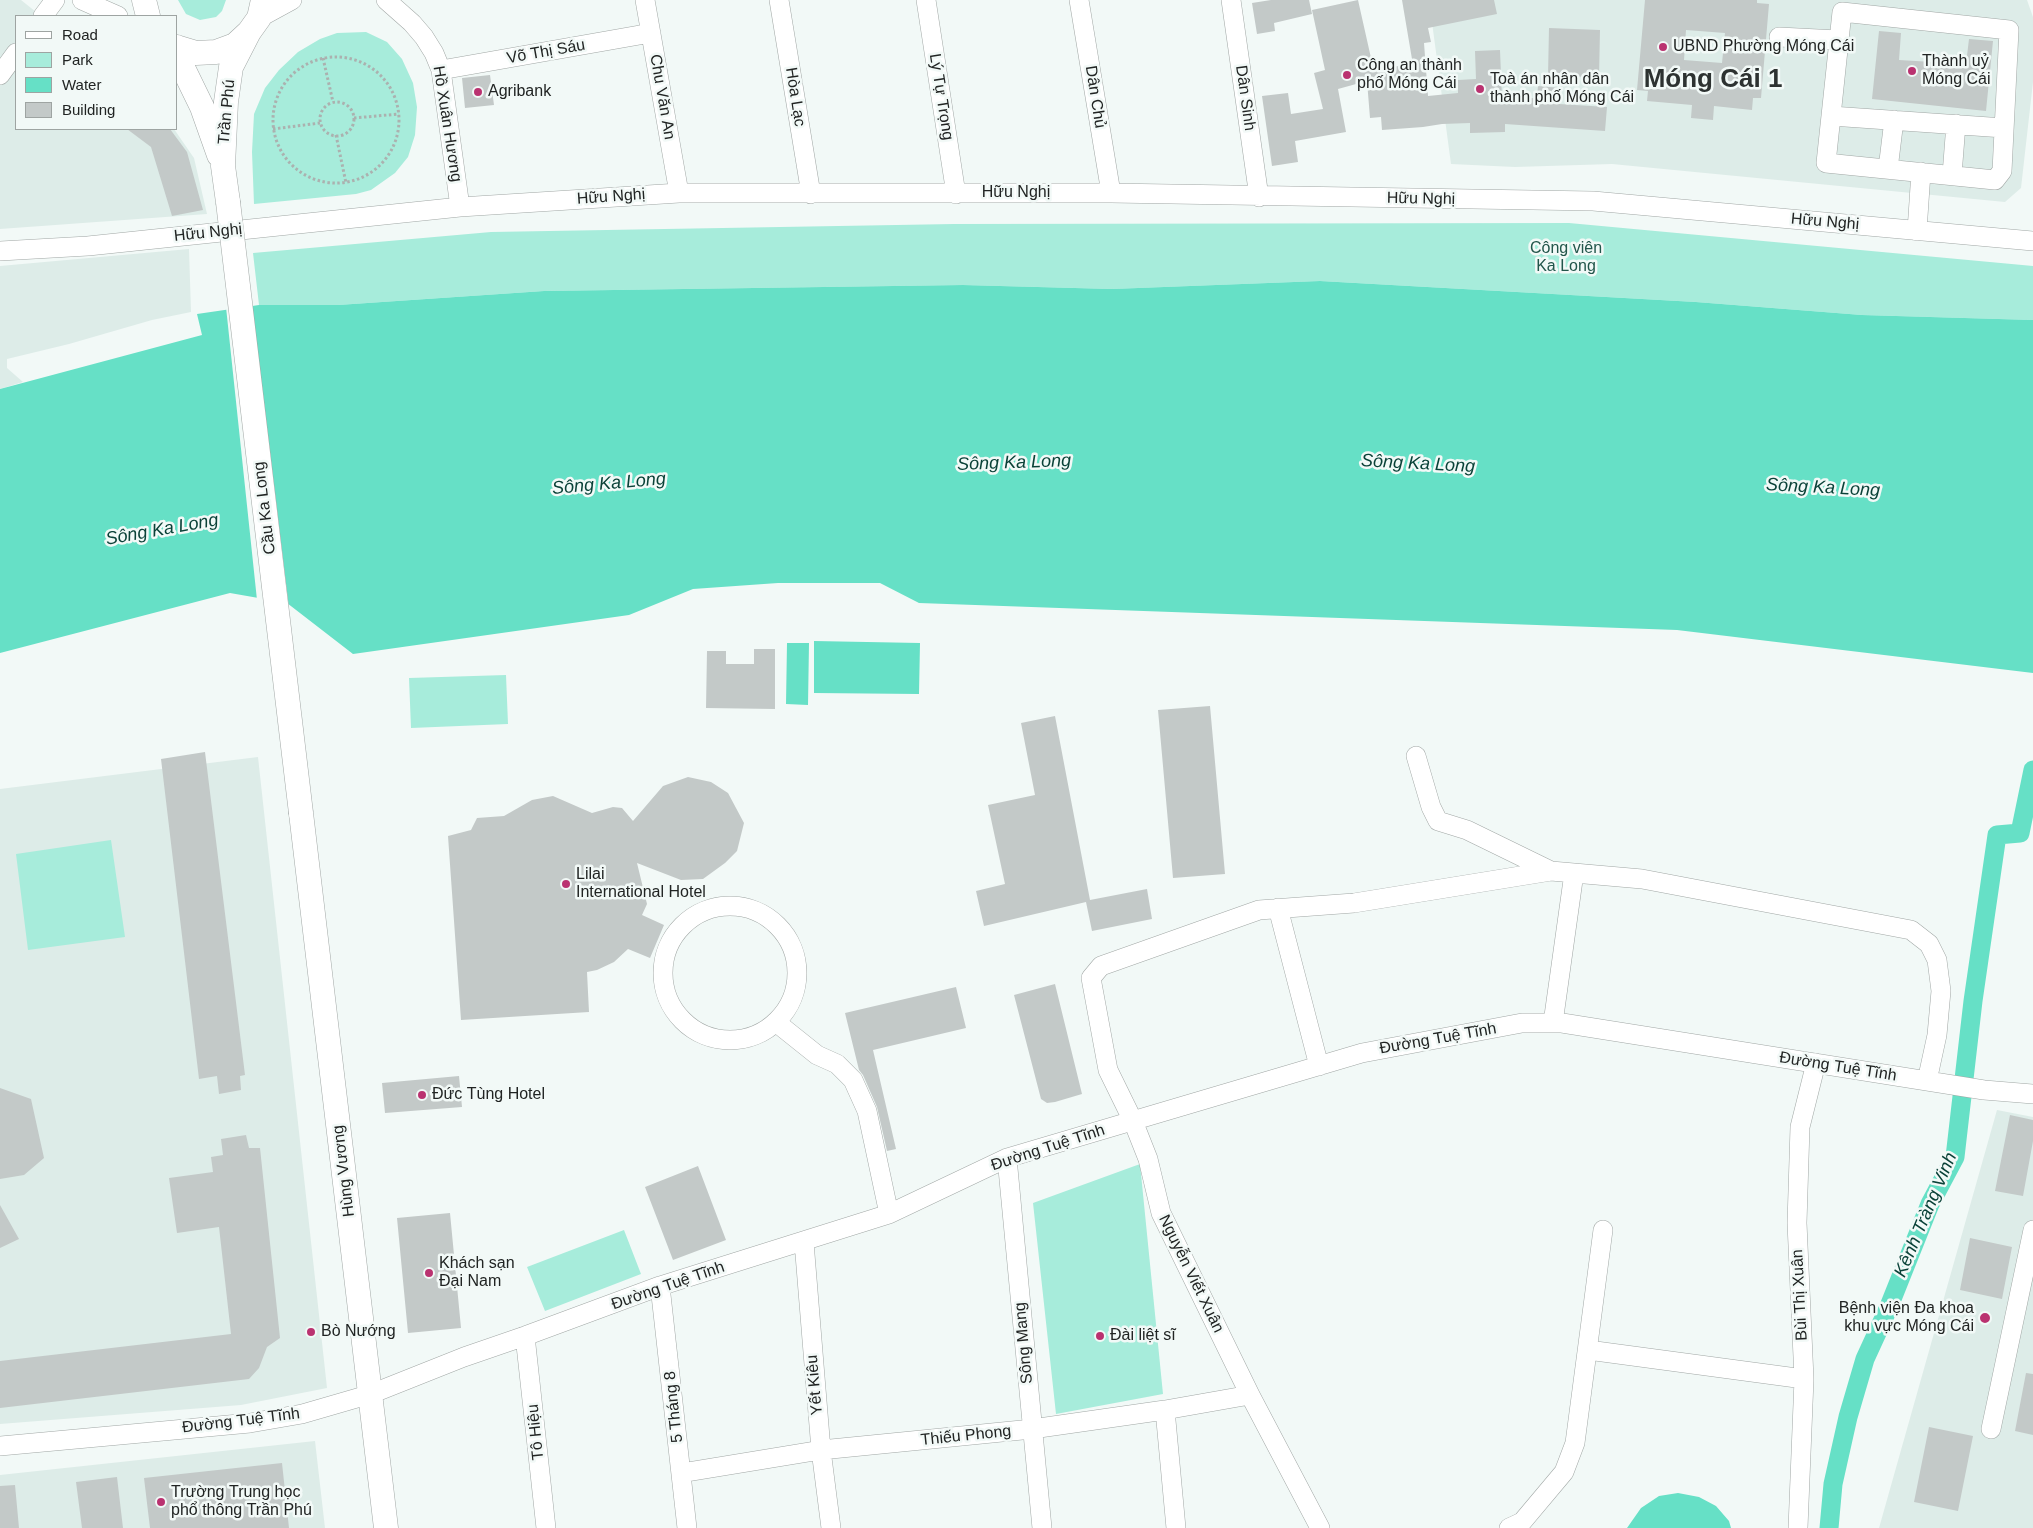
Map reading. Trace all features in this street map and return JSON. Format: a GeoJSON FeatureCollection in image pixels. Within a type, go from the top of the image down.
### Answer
{"type":"FeatureCollection","features":[{"type":"Feature","properties":{"kind":"main road"},"geometry":{"type":"LineString","coordinates":[[144,0],[148,15]]}},
{"type":"Feature","properties":{"kind":"main road"},"geometry":{"type":"LineString","coordinates":[[178,47],[196,53],[216,52],[234,45],[257,17]]}},
{"type":"Feature","properties":{"kind":"main road","name":"Trần Phú"},"geometry":{"type":"LineString","coordinates":[[228,202],[223,166],[226,102],[231,67],[257,17]]}},
{"type":"Feature","properties":{"kind":"main road","name":"Trần Phú"},"geometry":{"type":"LineString","coordinates":[[178,50],[184,70],[202,107],[223,166]]}},
{"type":"Feature","properties":{"kind":"main road","name":"Cầu Ka Long"},"geometry":{"type":"LineString","coordinates":[[228,202],[301,813]]}},
{"type":"Feature","properties":{"kind":"main road","name":"Hùng Vương"},"geometry":{"type":"LineString","coordinates":[[301,813],[386,1528]]}},
{"type":"Feature","properties":{"kind":"street"},"geometry":{"type":"LineString","coordinates":[[44,15],[54,0]]}},
{"type":"Feature","properties":{"kind":"street"},"geometry":{"type":"LineString","coordinates":[[82,0],[116,15]]}},
{"type":"Feature","properties":{"kind":"street"},"geometry":{"type":"LineString","coordinates":[[257,17],[292,0]]}},
{"type":"Feature","properties":{"kind":"street","name":"Hồ Xuân Hương"},"geometry":{"type":"LineString","coordinates":[[385,0],[412,23],[424,37],[434,53],[441,70],[460,207]]}},
{"type":"Feature","properties":{"kind":"street","name":"Chu Văn An"},"geometry":{"type":"LineString","coordinates":[[645,0],[679,193]]}},
{"type":"Feature","properties":{"kind":"street","name":"Hòa Lạc"},"geometry":{"type":"LineString","coordinates":[[779,0],[811,194]]}},
{"type":"Feature","properties":{"kind":"street","name":"Lý Tự Trọng"},"geometry":{"type":"LineString","coordinates":[[926,0],[956,194]]}},
{"type":"Feature","properties":{"kind":"street","name":"Dân Chủ"},"geometry":{"type":"LineString","coordinates":[[1080,0],[1111,193]]}},
{"type":"Feature","properties":{"kind":"street","name":"Dân Sinh"},"geometry":{"type":"LineString","coordinates":[[1231,0],[1259,197]]}},
{"type":"Feature","properties":{"kind":"street"},"geometry":{"type":"LineString","coordinates":[[1889,9],[2009,30],[2002,171],[1995,180],[1826,163],[1842,12],[1889,9]]}},
{"type":"Feature","properties":{"kind":"street","name":"Võ Thị Sáu"},"geometry":{"type":"LineString","coordinates":[[441,70],[651,33]]}},
{"type":"Feature","properties":{"kind":"street"},"geometry":{"type":"LineString","coordinates":[[1780,37],[1838,40]]}},
{"type":"Feature","properties":{"kind":"street"},"geometry":{"type":"LineString","coordinates":[[2,70],[15,54]]}},
{"type":"Feature","properties":{"kind":"street"},"geometry":{"type":"LineString","coordinates":[[1831,116],[2004,128]]}},
{"type":"Feature","properties":{"kind":"street"},"geometry":{"type":"LineString","coordinates":[[1888,168],[1894,120]]}},
{"type":"Feature","properties":{"kind":"street"},"geometry":{"type":"LineString","coordinates":[[1952,175],[1956,124]]}},
{"type":"Feature","properties":{"kind":"street"},"geometry":{"type":"LineString","coordinates":[[1917,231],[1921,172]]}},
{"type":"Feature","properties":{"kind":"street","name":"Hữu Nghị"},"geometry":{"type":"LineString","coordinates":[[0,251],[88,246],[460,207],[679,193],[1111,193],[1259,197],[1593,201],[2033,241]]}},
{"type":"Feature","properties":{"kind":"street"},"geometry":{"type":"LineString","coordinates":[[1416,756],[1431,807],[1438,821],[1467,830],[1551,871],[1642,879],[1911,930],[1930,944],[1937,960],[1941,991],[1938,1035],[1928,1081]]}},
{"type":"Feature","properties":{"kind":"street","name":"Nguyễn Viết Xuân"},"geometry":{"type":"LineString","coordinates":[[1320,1528],[1250,1395],[1161,1214],[1148,1159],[1133,1121],[1108,1070],[1092,978],[1101,966],[1259,910],[1354,903],[1551,871]]}},
{"type":"Feature","properties":{"kind":"street"},"geometry":{"type":"LineString","coordinates":[[1553,1023],[1574,873]]}},
{"type":"Feature","properties":{"kind":"street"},"geometry":{"type":"LineString","coordinates":[[725,906],[746,907],[765,915],[781,929],[792,946],[798,966],[796,987],[789,1006],[777,1023],[759,1035],[738,1041],[716,1040],[696,1032],[679,1018],[668,1000],[663,979],[664,957],[673,937],[687,921],[705,910],[725,906]]}},
{"type":"Feature","properties":{"kind":"street"},"geometry":{"type":"LineString","coordinates":[[1278,908],[1319,1066]]}},
{"type":"Feature","properties":{"kind":"street"},"geometry":{"type":"LineString","coordinates":[[777,1023],[817,1055],[837,1064],[853,1080],[867,1111],[889,1214]]}},
{"type":"Feature","properties":{"kind":"street","name":"Đường Tuệ Tĩnh"},"geometry":{"type":"LineString","coordinates":[[0,1446],[250,1423],[302,1414],[371,1394],[464,1357],[660,1286],[889,1214],[1006,1158],[1362,1053],[1522,1023],[1553,1023],[1984,1090],[2033,1094]]}},
{"type":"Feature","properties":{"kind":"street","name":"Bùi Thị Xuân"},"geometry":{"type":"LineString","coordinates":[[1798,1528],[1804,1379],[1797,1223],[1800,1127],[1816,1064]]}},
{"type":"Feature","properties":{"kind":"street","name":"Sông Mang"},"geometry":{"type":"LineString","coordinates":[[1006,1158],[1042,1528]]}},
{"type":"Feature","properties":{"kind":"street"},"geometry":{"type":"LineString","coordinates":[[1509,1528],[1522,1522],[1564,1472],[1575,1443],[1603,1230]]}},
{"type":"Feature","properties":{"kind":"street"},"geometry":{"type":"LineString","coordinates":[[1991,1429],[2033,1230]]}},
{"type":"Feature","properties":{"kind":"street","name":"Yết Kiêu"},"geometry":{"type":"LineString","coordinates":[[804,1242],[821,1450],[831,1528]]}},
{"type":"Feature","properties":{"kind":"street","name":"5 Tháng 8"},"geometry":{"type":"LineString","coordinates":[[660,1286],[688,1528]]}},
{"type":"Feature","properties":{"kind":"street","name":"Tô Hiệu"},"geometry":{"type":"LineString","coordinates":[[525,1336],[546,1528]]}},
{"type":"Feature","properties":{"kind":"street"},"geometry":{"type":"LineString","coordinates":[[1588,1350],[1804,1379]]}},
{"type":"Feature","properties":{"kind":"street","name":"Thiếu Phong"},"geometry":{"type":"LineString","coordinates":[[681,1472],[821,1450],[1032,1430],[1250,1395]]}},
{"type":"Feature","properties":{"kind":"street"},"geometry":{"type":"LineString","coordinates":[[1165,1410],[1176,1528]]}},
{"type":"Feature","properties":{"kind":"path"},"geometry":{"type":"LineString","coordinates":[[345,57],[361,62],[375,70],[387,83],[395,98],[399,114],[394,146],[386,159],[361,179],[346,183],[329,183],[313,179],[298,171],[286,159],[278,145],[273,129],[273,112],[277,96],[285,81],[297,69],[312,61],[323,58],[345,57]]}},
{"type":"Feature","properties":{"kind":"path"},"geometry":{"type":"LineString","coordinates":[[323,58],[332,102]]}},
{"type":"Feature","properties":{"kind":"path"},"geometry":{"type":"LineString","coordinates":[[332,102],[343,103],[352,110],[354,118],[352,126],[344,134],[327,133],[320,123],[321,112],[332,102]]}},
{"type":"Feature","properties":{"kind":"path"},"geometry":{"type":"LineString","coordinates":[[354,118],[399,114]]}},
{"type":"Feature","properties":{"kind":"path"},"geometry":{"type":"LineString","coordinates":[[273,129],[320,123]]}},
{"type":"Feature","properties":{"kind":"path"},"geometry":{"type":"LineString","coordinates":[[336,135],[346,183]]}},
{"type":"Feature","properties":{"kind":"shaded area"},"geometry":{"type":"Polygon","coordinates":[[[0,0],[21,0],[40,15],[15,15],[15,130],[175,130],[194,158],[207,214],[0,229],[0,0]]]}},
{"type":"Feature","properties":{"kind":"shaded area"},"geometry":{"type":"Polygon","coordinates":[[[1429,0],[2027,0],[2033,17],[2033,82],[2021,188],[2005,202],[1612,164],[1515,167],[1451,164],[1429,0]]]}},
{"type":"Feature","properties":{"kind":"shaded area"},"geometry":{"type":"Polygon","coordinates":[[[189,249],[191,312],[152,320],[69,344],[7,359],[7,368],[23,382],[0,389],[0,266],[189,249]]]}},
{"type":"Feature","properties":{"kind":"shaded area"},"geometry":{"type":"Polygon","coordinates":[[[258,757],[327,1388],[241,1405],[0,1424],[0,789],[258,757]]]}},
{"type":"Feature","properties":{"kind":"shaded area","name":"Bệnh viện Đa khoa khu vực Móng Cái"},"geometry":{"type":"Polygon","coordinates":[[[1997,1110],[2033,1117],[2033,1528],[1879,1528],[1997,1110]]]}},
{"type":"Feature","properties":{"kind":"shaded area","name":"Trường Trung học phổ thông Trần Phú"},"geometry":{"type":"Polygon","coordinates":[[[315,1441],[325,1528],[0,1528],[0,1475],[315,1441]]]}},
{"type":"Feature","properties":{"kind":"green space"},"geometry":{"type":"Polygon","coordinates":[[[178,0],[226,0],[222,11],[216,17],[200,20],[186,14],[178,0]]]}},
{"type":"Feature","properties":{"kind":"green space"},"geometry":{"type":"Polygon","coordinates":[[[366,32],[387,42],[402,59],[413,83],[417,107],[415,135],[408,157],[395,173],[371,190],[356,194],[254,204],[252,152],[254,114],[265,88],[279,70],[298,52],[320,39],[337,33],[366,32]]]}},
{"type":"Feature","properties":{"kind":"green space","name":"Công viên Ka Long"},"geometry":{"type":"Polygon","coordinates":[[[1569,223],[2033,266],[2033,320],[1862,315],[1696,302],[1320,281],[1112,289],[963,285],[544,291],[338,305],[259,305],[253,253],[491,232],[954,224],[1569,223]]]}},
{"type":"Feature","properties":{"kind":"green space"},"geometry":{"type":"Polygon","coordinates":[[[506,675],[508,724],[411,728],[409,678],[506,675]]]}},
{"type":"Feature","properties":{"kind":"green space"},"geometry":{"type":"Polygon","coordinates":[[[111,840],[125,937],[28,950],[16,854],[111,840]]]}},
{"type":"Feature","properties":{"kind":"green space"},"geometry":{"type":"Polygon","coordinates":[[[1140,1164],[1163,1394],[1056,1414],[1033,1203],[1140,1164]]]}},
{"type":"Feature","properties":{"kind":"green space"},"geometry":{"type":"Polygon","coordinates":[[[624,1230],[641,1274],[545,1311],[527,1267],[624,1230]]]}},
{"type":"Feature","properties":{"kind":"water","name":"Sông Ka Long"},"geometry":{"type":"Polygon","coordinates":[[[1320,281],[1696,302],[1862,315],[2033,320],[2033,673],[1677,630],[919,603],[880,583],[778,583],[693,589],[629,615],[353,654],[287,603],[230,593],[0,653],[0,389],[202,335],[197,314],[259,305],[338,305],[544,291],[963,285],[1112,289],[1320,281]]]}},
{"type":"Feature","properties":{"kind":"water"},"geometry":{"type":"Polygon","coordinates":[[[814,641],[920,643],[919,694],[814,693],[814,641]]]}},
{"type":"Feature","properties":{"kind":"water"},"geometry":{"type":"Polygon","coordinates":[[[787,643],[809,643],[808,705],[786,704],[787,643]]]}},
{"type":"Feature","properties":{"kind":"water"},"geometry":{"type":"Polygon","coordinates":[[[1678,1493],[1699,1497],[1716,1506],[1729,1521],[1731,1528],[1627,1528],[1641,1508],[1659,1496],[1678,1493]]]}},
{"type":"Feature","properties":{"kind":"pier"},"geometry":{"type":"Polygon","coordinates":[[[252,304],[289,608],[286,605],[257,600],[226,307],[252,304]]]}},
{"type":"Feature","properties":{"kind":"building"},"geometry":{"type":"Polygon","coordinates":[[[1271,0],[1309,0],[1312,14],[1274,23],[1275,31],[1257,34],[1252,3],[1271,0]]]}},
{"type":"Feature","properties":{"kind":"building"},"geometry":{"type":"Polygon","coordinates":[[[1358,0],[1375,68],[1413,65],[1402,0],[1494,0],[1497,14],[1428,28],[1431,42],[1424,43],[1428,96],[1458,93],[1458,80],[1476,79],[1475,51],[1500,50],[1502,99],[1537,98],[1538,86],[1560,88],[1559,104],[1607,107],[1605,131],[1505,124],[1505,132],[1470,133],[1470,123],[1382,130],[1381,117],[1370,118],[1367,81],[1338,89],[1346,132],[1295,141],[1298,162],[1272,166],[1262,96],[1288,93],[1291,114],[1323,109],[1314,73],[1325,70],[1312,10],[1358,0]]]}},
{"type":"Feature","properties":{"kind":"building","name":"UBND Phường Móng Cái"},"geometry":{"type":"Polygon","coordinates":[[[1645,0],[1757,0],[1757,3],[1769,4],[1761,98],[1753,98],[1752,110],[1714,106],[1713,120],[1691,118],[1692,105],[1647,101],[1648,91],[1637,90],[1645,0]],[[1686,30],[1684,60],[1722,63],[1725,33],[1686,30]]]}},
{"type":"Feature","properties":{"kind":"building"},"geometry":{"type":"Polygon","coordinates":[[[1549,28],[1600,30],[1599,77],[1548,76],[1549,28]]]}},
{"type":"Feature","properties":{"kind":"building","name":"Thành uỷ Móng Cái"},"geometry":{"type":"Polygon","coordinates":[[[1879,31],[1901,33],[1899,60],[1966,64],[1969,39],[1993,41],[1986,111],[1872,99],[1879,31]]]}},
{"type":"Feature","properties":{"kind":"building","name":"Agribank"},"geometry":{"type":"Polygon","coordinates":[[[490,75],[494,105],[465,108],[462,78],[490,75]]]}},
{"type":"Feature","properties":{"kind":"building"},"geometry":{"type":"Polygon","coordinates":[[[128,130],[171,130],[187,152],[203,210],[172,216],[151,147],[128,130]]]}},
{"type":"Feature","properties":{"kind":"building"},"geometry":{"type":"Polygon","coordinates":[[[754,649],[775,649],[775,709],[706,708],[707,651],[726,651],[726,664],[754,664],[754,649]]]}},
{"type":"Feature","properties":{"kind":"building"},"geometry":{"type":"Polygon","coordinates":[[[1210,706],[1225,874],[1173,878],[1158,710],[1210,706]]]}},
{"type":"Feature","properties":{"kind":"building"},"geometry":{"type":"Polygon","coordinates":[[[1055,716],[1090,900],[1147,889],[1152,919],[1092,931],[1086,902],[984,926],[976,891],[1005,884],[988,805],[1035,795],[1021,723],[1055,716]]]}},
{"type":"Feature","properties":{"kind":"building"},"geometry":{"type":"Polygon","coordinates":[[[205,752],[245,1075],[240,1076],[241,1090],[219,1094],[217,1076],[199,1079],[161,759],[205,752]]]}},
{"type":"Feature","properties":{"kind":"building"},"geometry":{"type":"Polygon","coordinates":[[[688,777],[711,782],[728,793],[744,823],[737,851],[725,863],[703,879],[681,880],[637,863],[647,904],[642,915],[664,925],[650,958],[628,949],[614,962],[597,970],[587,972],[589,1012],[461,1020],[448,836],[471,830],[477,818],[504,816],[532,800],[553,796],[592,813],[613,807],[622,808],[633,821],[663,786],[688,777]]]}},
{"type":"Feature","properties":{"kind":"building"},"geometry":{"type":"Polygon","coordinates":[[[1055,984],[1082,1094],[1047,1103],[1041,1099],[1014,995],[1055,984]]]}},
{"type":"Feature","properties":{"kind":"building"},"geometry":{"type":"Polygon","coordinates":[[[956,987],[966,1028],[873,1050],[896,1149],[887,1151],[877,1107],[859,1070],[845,1013],[956,987]]]}},
{"type":"Feature","properties":{"kind":"building","name":"Đức Tùng Hotel"},"geometry":{"type":"Polygon","coordinates":[[[459,1076],[462,1107],[385,1113],[382,1083],[459,1076]]]}},
{"type":"Feature","properties":{"kind":"building"},"geometry":{"type":"Polygon","coordinates":[[[0,1088],[31,1099],[44,1158],[24,1175],[0,1179],[0,1088]]]}},
{"type":"Feature","properties":{"kind":"building"},"geometry":{"type":"Polygon","coordinates":[[[2010,1115],[2033,1120],[2033,1141],[2023,1196],[1995,1191],[2010,1115]]]}},
{"type":"Feature","properties":{"kind":"building"},"geometry":{"type":"Polygon","coordinates":[[[246,1135],[249,1148],[260,1148],[280,1338],[267,1347],[259,1368],[249,1379],[0,1408],[0,1361],[231,1334],[219,1227],[177,1233],[169,1178],[213,1172],[211,1157],[223,1155],[221,1139],[246,1135]]]}},
{"type":"Feature","properties":{"kind":"building"},"geometry":{"type":"Polygon","coordinates":[[[698,1166],[726,1240],[673,1260],[645,1187],[698,1166]]]}},
{"type":"Feature","properties":{"kind":"building"},"geometry":{"type":"Polygon","coordinates":[[[0,1205],[19,1239],[0,1248],[0,1205]]]}},
{"type":"Feature","properties":{"kind":"building","name":"Khách sạn Đại Nam"},"geometry":{"type":"Polygon","coordinates":[[[450,1213],[461,1328],[408,1333],[397,1218],[450,1213]]]}},
{"type":"Feature","properties":{"kind":"building"},"geometry":{"type":"Polygon","coordinates":[[[1970,1238],[2012,1247],[2002,1299],[1960,1290],[1970,1238]]]}},
{"type":"Feature","properties":{"kind":"building"},"geometry":{"type":"Polygon","coordinates":[[[2026,1373],[2033,1374],[2033,1435],[2015,1431],[2026,1373]]]}},
{"type":"Feature","properties":{"kind":"building"},"geometry":{"type":"Polygon","coordinates":[[[1929,1427],[1973,1436],[1958,1511],[1914,1502],[1929,1427]]]}},
{"type":"Feature","properties":{"kind":"building"},"geometry":{"type":"Polygon","coordinates":[[[282,1463],[289,1528],[150,1528],[144,1478],[282,1463]]]}},
{"type":"Feature","properties":{"kind":"building"},"geometry":{"type":"Polygon","coordinates":[[[117,1477],[123,1528],[82,1528],[76,1482],[117,1477]]]}},
{"type":"Feature","properties":{"kind":"building"},"geometry":{"type":"Polygon","coordinates":[[[15,1485],[19,1528],[0,1528],[0,1486],[15,1485]]]}},
{"type":"Feature","properties":{"kind":"waterway","name":"Kênh Tràng Vinh"},"geometry":{"type":"LineString","coordinates":[[1829,1528],[1833,1484],[1848,1417],[1865,1359],[1888,1309],[1930,1204],[1955,1157],[1973,1001],[1997,835],[2020,833],[2033,770]]}},
{"type":"Feature","properties":{"kind":"place","name":"UBND Phường Móng Cái"},"geometry":{"type":"Point","coordinates":[1663,47]}},
{"type":"Feature","properties":{"kind":"place","name":"Thành uỷ Móng Cái"},"geometry":{"type":"Point","coordinates":[1912,71]}},
{"type":"Feature","properties":{"kind":"place","name":"Công an thành phố Móng Cái"},"geometry":{"type":"Point","coordinates":[1347,75]}},
{"type":"Feature","properties":{"kind":"place","name":"Toà án nhân dân thành phố Móng Cái"},"geometry":{"type":"Point","coordinates":[1480,89]}},
{"type":"Feature","properties":{"kind":"place","name":"Agribank"},"geometry":{"type":"Point","coordinates":[478,92]}},
{"type":"Feature","properties":{"kind":"place","name":"Lilai International Hotel"},"geometry":{"type":"Point","coordinates":[566,884]}},
{"type":"Feature","properties":{"kind":"place","name":"Đức Tùng Hotel"},"geometry":{"type":"Point","coordinates":[422,1095]}},
{"type":"Feature","properties":{"kind":"place","name":"Khách sạn Đại Nam"},"geometry":{"type":"Point","coordinates":[429,1273]}},
{"type":"Feature","properties":{"kind":"place","name":"Bệnh viện Đa khoa khu vực Móng Cái"},"geometry":{"type":"Point","coordinates":[1985,1318]}},
{"type":"Feature","properties":{"kind":"place","name":"Bò Nướng"},"geometry":{"type":"Point","coordinates":[311,1332]}},
{"type":"Feature","properties":{"kind":"place","name":"Đài liệt sĩ"},"geometry":{"type":"Point","coordinates":[1100,1336]}},
{"type":"Feature","properties":{"kind":"place","name":"Trường Trung học phổ thông Trần Phú"},"geometry":{"type":"Point","coordinates":[161,1502]}},
{"type":"Feature","properties":{"kind":"district","name":"Móng Cái 1"},"geometry":{"type":"Point","coordinates":[1713,80]}}]}
